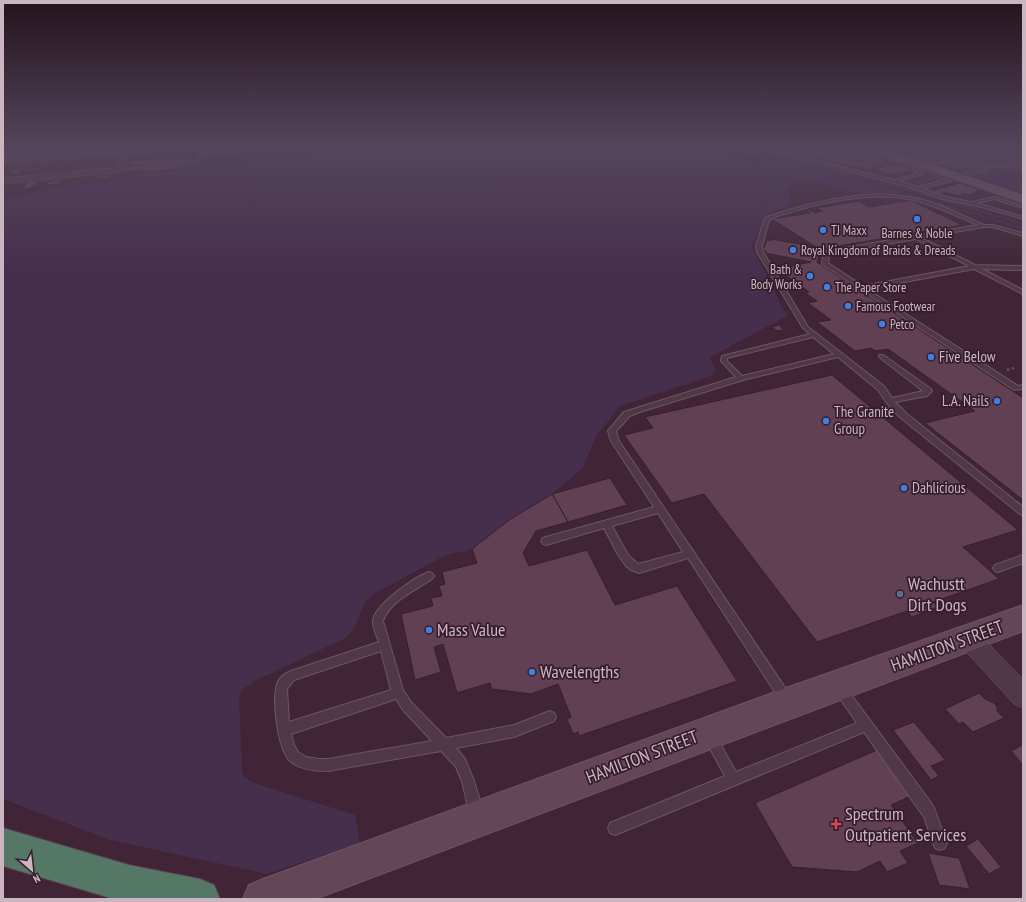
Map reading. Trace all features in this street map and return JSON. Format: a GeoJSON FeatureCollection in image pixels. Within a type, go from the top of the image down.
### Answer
{"type":"FeatureCollection","features":[{"type":"Feature","properties":{"kind":"highway"},"geometry":{"type":"LineString","coordinates":[[3,847],[128,884],[200,899]]}},
{"type":"Feature","properties":{"kind":"main road"},"geometry":{"type":"LineString","coordinates":[[997,190],[1023,199]]}},
{"type":"Feature","properties":{"kind":"main road"},"geometry":{"type":"LineString","coordinates":[[1004,190],[1023,196]]}},
{"type":"Feature","properties":{"kind":"main road","name":"HAMILTON STREET"},"geometry":{"type":"LineString","coordinates":[[263,899],[837,685],[1023,618]]}},
{"type":"Feature","properties":{"kind":"street"},"geometry":{"type":"LineString","coordinates":[[968,638],[1023,696]]}},
{"type":"Feature","properties":{"kind":"lane"},"geometry":{"type":"LineString","coordinates":[[924,190],[950,200],[972,203],[1023,218]]}},
{"type":"Feature","properties":{"kind":"lane"},"geometry":{"type":"LineString","coordinates":[[983,226],[935,205],[893,196],[872,197],[811,204],[769,218],[759,246],[760,252],[800,320],[814,335],[881,388],[890,401],[904,416],[1023,512]]}},
{"type":"Feature","properties":{"kind":"lane"},"geometry":{"type":"LineString","coordinates":[[972,203],[995,198],[1023,207]]}},
{"type":"Feature","properties":{"kind":"lane"},"geometry":{"type":"LineString","coordinates":[[1023,235],[993,226],[983,226],[826,253],[825,264],[1017,388],[1023,387]]}},
{"type":"Feature","properties":{"kind":"lane"},"geometry":{"type":"LineString","coordinates":[[918,238],[1023,292]]}},
{"type":"Feature","properties":{"kind":"lane"},"geometry":{"type":"LineString","coordinates":[[862,288],[974,267],[1023,268]]}},
{"type":"Feature","properties":{"kind":"lane"},"geometry":{"type":"LineString","coordinates":[[741,378],[724,361],[724,357],[814,335]]}},
{"type":"Feature","properties":{"kind":"lane"},"geometry":{"type":"LineString","coordinates":[[789,703],[615,441],[612,431],[628,414],[632,412],[741,378],[840,356]]}},
{"type":"Feature","properties":{"kind":"lane"},"geometry":{"type":"LineString","coordinates":[[881,356],[928,390],[924,394],[890,401]]}},
{"type":"Feature","properties":{"kind":"lane"},"geometry":{"type":"LineString","coordinates":[[546,541],[660,510]]}},
{"type":"Feature","properties":{"kind":"lane"},"geometry":{"type":"LineString","coordinates":[[606,524],[627,561],[634,569],[639,569],[690,554]]}},
{"type":"Feature","properties":{"kind":"lane"},"geometry":{"type":"LineString","coordinates":[[998,568],[1023,560]]}},
{"type":"Feature","properties":{"kind":"lane"},"geometry":{"type":"LineString","coordinates":[[429,576],[388,605],[379,615],[378,621],[398,693],[407,706],[461,763],[464,769],[477,819]]}},
{"type":"Feature","properties":{"kind":"lane"},"geometry":{"type":"LineString","coordinates":[[385,645],[291,676],[282,685],[281,691],[284,730],[292,755],[300,761],[310,765],[328,766],[514,731],[550,717]]}},
{"type":"Feature","properties":{"kind":"lane"},"geometry":{"type":"LineString","coordinates":[[837,685],[924,805],[929,813],[940,843]]}},
{"type":"Feature","properties":{"kind":"lane"},"geometry":{"type":"LineString","coordinates":[[284,730],[398,693]]}},
{"type":"Feature","properties":{"kind":"lane"},"geometry":{"type":"LineString","coordinates":[[615,828],[866,725]]}},
{"type":"Feature","properties":{"kind":"lane"},"geometry":{"type":"LineString","coordinates":[[708,733],[734,780]]}},
{"type":"Feature","properties":{"kind":"shaded area"},"geometry":{"type":"Polygon","coordinates":[[[45,190],[788,190],[793,204],[768,213],[752,247],[787,316],[710,357],[716,370],[711,376],[620,406],[595,438],[583,468],[552,494],[509,520],[472,549],[444,556],[374,594],[365,602],[355,627],[345,638],[255,681],[242,690],[239,696],[242,770],[244,777],[257,784],[355,815],[360,843],[267,874],[110,840],[3,799],[3,199],[45,190]]]}},
{"type":"Feature","properties":{"kind":"shaded area"},"geometry":{"type":"Polygon","coordinates":[[[843,190],[894,190],[1023,227],[1023,230],[961,210],[955,212],[937,204],[910,197],[886,193],[853,193],[843,190]]]}},
{"type":"Feature","properties":{"kind":"shaded area"},"geometry":{"type":"Polygon","coordinates":[[[904,190],[912,190],[919,194],[904,190]]]}},
{"type":"Feature","properties":{"kind":"shaded area"},"geometry":{"type":"Polygon","coordinates":[[[914,190],[944,200],[980,207],[976,209],[1023,223],[1023,225],[921,195],[921,193],[914,190]]]}},
{"type":"Feature","properties":{"kind":"shaded area"},"geometry":{"type":"Polygon","coordinates":[[[1015,190],[1023,190],[1023,193],[1015,190]]]}},
{"type":"Feature","properties":{"kind":"shaded area"},"geometry":{"type":"Polygon","coordinates":[[[1015,190],[1023,190],[1023,193],[1015,190]]]}},
{"type":"Feature","properties":{"kind":"building"},"geometry":{"type":"Polygon","coordinates":[[[977,190],[976,191],[978,192],[968,195],[965,193],[959,196],[943,192],[940,194],[932,191],[977,190]]]}},
{"type":"Feature","properties":{"kind":"building"},"geometry":{"type":"Polygon","coordinates":[[[910,200],[962,225],[821,249],[817,262],[1023,398],[1023,500],[925,423],[975,411],[888,349],[876,351],[871,348],[855,351],[817,322],[831,320],[808,303],[817,301],[805,293],[809,292],[777,269],[811,262],[765,253],[766,251],[763,250],[767,240],[771,241],[771,239],[816,247],[772,219],[810,213],[806,210],[810,210],[815,213],[823,211],[816,208],[859,201],[869,207],[910,200]]]}},
{"type":"Feature","properties":{"kind":"building"},"geometry":{"type":"Polygon","coordinates":[[[779,325],[784,330],[777,331],[772,327],[779,325]]]}},
{"type":"Feature","properties":{"kind":"building"},"geometry":{"type":"Polygon","coordinates":[[[832,375],[1018,530],[963,547],[999,579],[933,602],[938,607],[912,617],[907,611],[817,642],[704,494],[672,503],[624,435],[653,428],[645,417],[832,375]]]}},
{"type":"Feature","properties":{"kind":"building"},"geometry":{"type":"Polygon","coordinates":[[[610,478],[627,505],[568,522],[552,494],[610,478]]]}},
{"type":"Feature","properties":{"kind":"building"},"geometry":{"type":"Polygon","coordinates":[[[552,494],[568,522],[536,531],[523,553],[529,566],[587,550],[615,605],[677,586],[737,681],[579,736],[578,732],[573,734],[567,719],[571,717],[558,684],[531,694],[492,689],[490,683],[457,693],[443,644],[434,647],[441,672],[415,680],[401,614],[433,606],[431,598],[442,596],[439,586],[445,584],[442,572],[477,563],[472,549],[509,520],[552,494]]]}},
{"type":"Feature","properties":{"kind":"building"},"geometry":{"type":"Polygon","coordinates":[[[979,693],[985,699],[994,703],[997,707],[997,711],[1004,718],[973,732],[963,722],[959,724],[945,709],[979,693]]]}},
{"type":"Feature","properties":{"kind":"building"},"geometry":{"type":"Polygon","coordinates":[[[914,722],[945,760],[931,766],[939,776],[931,780],[893,730],[914,722]]]}},
{"type":"Feature","properties":{"kind":"building"},"geometry":{"type":"Polygon","coordinates":[[[1023,745],[1023,763],[1022,764],[1011,751],[1023,745]]]}},
{"type":"Feature","properties":{"kind":"building","name":"Spectrum Outpatient Services"},"geometry":{"type":"Polygon","coordinates":[[[877,750],[911,796],[891,805],[918,843],[900,851],[908,863],[887,872],[880,861],[857,872],[792,867],[755,803],[877,750]]]}},
{"type":"Feature","properties":{"kind":"building"},"geometry":{"type":"Polygon","coordinates":[[[978,839],[1001,867],[989,874],[966,846],[978,839]]]}},
{"type":"Feature","properties":{"kind":"building"},"geometry":{"type":"Polygon","coordinates":[[[928,853],[959,858],[970,889],[939,885],[928,853]]]}},
{"type":"Feature","properties":{"kind":"place","name":"Barnes & Noble"},"geometry":{"type":"Point","coordinates":[917,219]}},
{"type":"Feature","properties":{"kind":"place","name":"TJ Maxx"},"geometry":{"type":"Point","coordinates":[823,230]}},
{"type":"Feature","properties":{"kind":"place","name":"Royal Kingdom of Braids & Dreads"},"geometry":{"type":"Point","coordinates":[793,250]}},
{"type":"Feature","properties":{"kind":"place","name":"Bath & Body Works"},"geometry":{"type":"Point","coordinates":[810,276]}},
{"type":"Feature","properties":{"kind":"place","name":"The Paper Store"},"geometry":{"type":"Point","coordinates":[827,287]}},
{"type":"Feature","properties":{"kind":"place","name":"Famous Footwear"},"geometry":{"type":"Point","coordinates":[848,306]}},
{"type":"Feature","properties":{"kind":"place","name":"Petco"},"geometry":{"type":"Point","coordinates":[882,324]}},
{"type":"Feature","properties":{"kind":"place","name":"Five Below"},"geometry":{"type":"Point","coordinates":[931,357]}},
{"type":"Feature","properties":{"kind":"place","name":"L.A. Nails"},"geometry":{"type":"Point","coordinates":[997,401]}},
{"type":"Feature","properties":{"kind":"place","name":"The Granite Group"},"geometry":{"type":"Point","coordinates":[826,421]}},
{"type":"Feature","properties":{"kind":"place","name":"Dahlicious"},"geometry":{"type":"Point","coordinates":[904,488]}},
{"type":"Feature","properties":{"kind":"place","name":"Wachustt Dirt Dogs"},"geometry":{"type":"Point","coordinates":[900,594]}},
{"type":"Feature","properties":{"kind":"place","name":"Mass Value"},"geometry":{"type":"Point","coordinates":[429,630]}},
{"type":"Feature","properties":{"kind":"place","name":"Wavelengths"},"geometry":{"type":"Point","coordinates":[532,672]}},
{"type":"Feature","properties":{"kind":"place","name":"Spectrum Outpatient Services"},"geometry":{"type":"Point","coordinates":[836,824]}}]}
